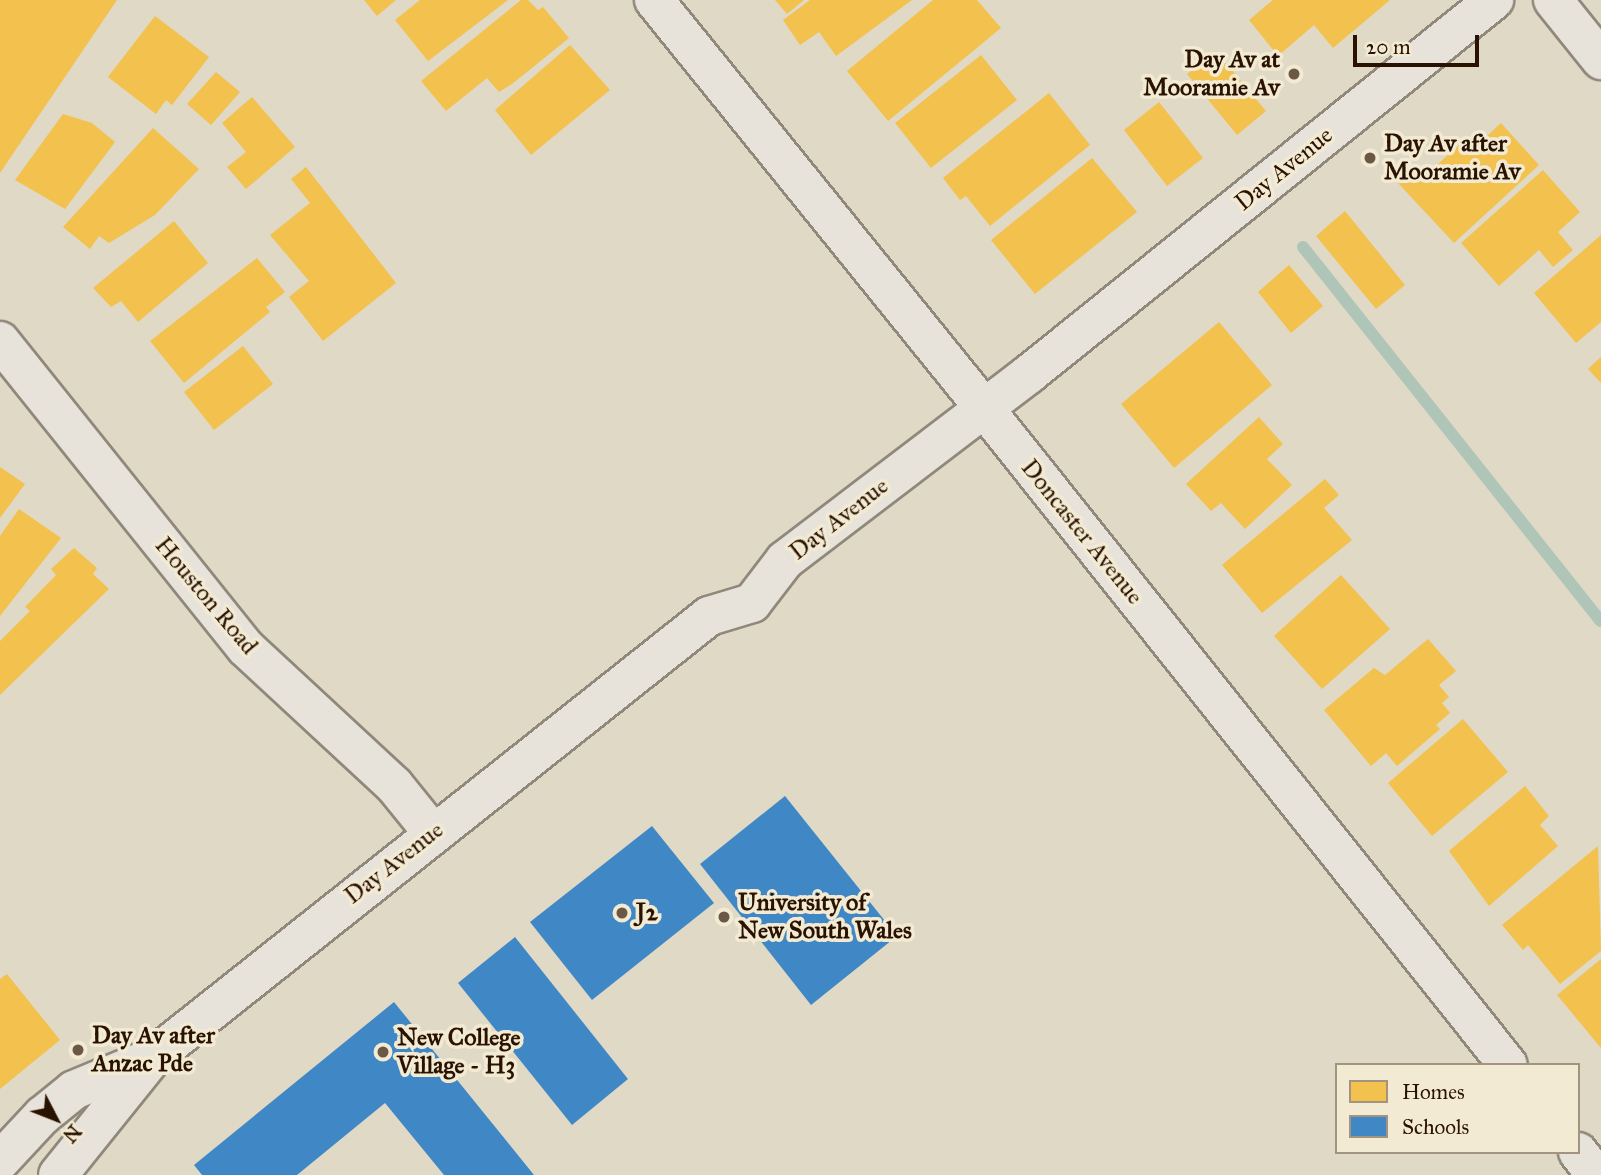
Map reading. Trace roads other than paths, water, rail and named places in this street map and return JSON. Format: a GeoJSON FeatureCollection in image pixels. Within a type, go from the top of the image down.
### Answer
{"type":"FeatureCollection","features":[{"type":"Feature","properties":{"kind":"street","name":"Doncaster Avenue"},"geometry":{"type":"LineString","coordinates":[[654,0],[984,408],[1506,1063]]}},
{"type":"Feature","properties":{"kind":"street","name":"Day Avenue"},"geometry":{"type":"LineString","coordinates":[[58,1175],[152,1058],[432,832],[709,616],[752,603],[785,559],[984,408],[1494,0]]}},
{"type":"Feature","properties":{"kind":"street"},"geometry":{"type":"LineString","coordinates":[[1553,0],[1601,60]]}},
{"type":"Feature","properties":{"kind":"street","name":"Houston Road"},"geometry":{"type":"LineString","coordinates":[[0,341],[246,648],[394,785],[432,832]]}},
{"type":"Feature","properties":{"kind":"street","name":"Day Avenue"},"geometry":{"type":"LineString","coordinates":[[0,1161],[42,1116],[74,1090],[152,1058]]}},
{"type":"Feature","properties":{"kind":"street"},"geometry":{"type":"LineString","coordinates":[[1580,1154],[1597,1175]]}},
{"type":"Feature","properties":{"kind":"waterway"},"geometry":{"type":"LineString","coordinates":[[1303,247],[1601,621]]}},
{"type":"Feature","properties":{"kind":"place","name":"Day Av at Mooramie Av"},"geometry":{"type":"Point","coordinates":[1294,74]}},
{"type":"Feature","properties":{"kind":"place","name":"Day Av after Mooramie Av"},"geometry":{"type":"Point","coordinates":[1370,158]}},
{"type":"Feature","properties":{"kind":"place","name":"J2"},"geometry":{"type":"Point","coordinates":[622,913]}},
{"type":"Feature","properties":{"kind":"place","name":"University of New South Wales"},"geometry":{"type":"Point","coordinates":[724,917]}},
{"type":"Feature","properties":{"kind":"place","name":"Day Av after Anzac Pde"},"geometry":{"type":"Point","coordinates":[78,1050]}},
{"type":"Feature","properties":{"kind":"place","name":"New College Village - H3"},"geometry":{"type":"Point","coordinates":[383,1052]}}]}
